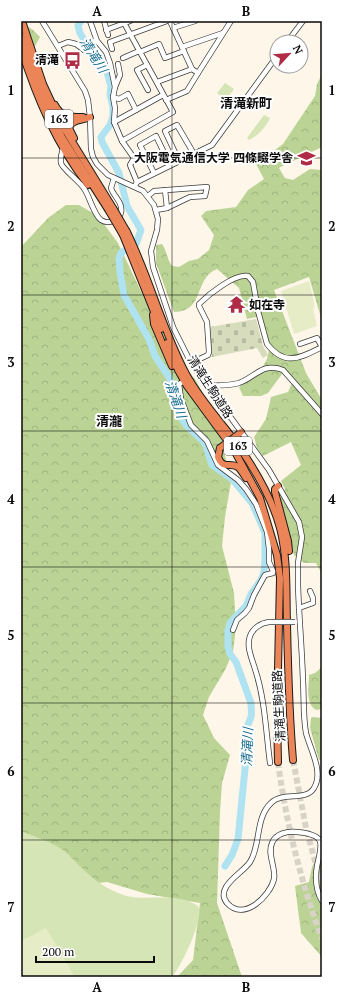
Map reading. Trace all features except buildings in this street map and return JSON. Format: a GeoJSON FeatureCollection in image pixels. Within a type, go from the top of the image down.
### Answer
{"type":"FeatureCollection","features":[{"type":"Feature","properties":{"kind":"highway","name":"清滝生駒道路"},"geometry":{"type":"LineString","coordinates":[[22,21],[52,104],[62,125],[144,268],[168,334],[187,376],[212,413],[238,446],[262,481],[269,495],[285,550],[288,676],[294,760]]}},
{"type":"Feature","properties":{"kind":"highway","name":"清滝生駒道路"},"geometry":{"type":"LineString","coordinates":[[21,36],[47,105],[62,137],[104,202],[111,210]]}},
{"type":"Feature","properties":{"kind":"highway"},"geometry":{"type":"LineString","coordinates":[[21,49],[51,128],[87,184],[104,202]]}},
{"type":"Feature","properties":{"kind":"highway"},"geometry":{"type":"LineString","coordinates":[[40,73],[58,110],[69,117],[90,117]]}},
{"type":"Feature","properties":{"kind":"highway"},"geometry":{"type":"LineString","coordinates":[[90,117],[73,122],[69,128],[98,186]]}},
{"type":"Feature","properties":{"kind":"highway","name":"清滝生駒道路"},"geometry":{"type":"LineString","coordinates":[[125,234],[178,370],[198,401],[234,450],[260,498],[266,514],[277,555],[280,578],[277,714],[278,762]]}},
{"type":"Feature","properties":{"kind":"highway"},"geometry":{"type":"LineString","coordinates":[[151,303],[154,324],[181,383],[233,456],[266,514]]}},
{"type":"Feature","properties":{"kind":"highway"},"geometry":{"type":"LineString","coordinates":[[241,432],[220,448],[218,454],[219,460],[223,464],[239,468],[246,478]]}},
{"type":"Feature","properties":{"kind":"highway"},"geometry":{"type":"LineString","coordinates":[[231,465],[234,461],[233,456]]}},
{"type":"Feature","properties":{"kind":"highway","name":"163"},"geometry":{"type":"LineString","coordinates":[[278,486],[275,489],[275,492],[289,550],[286,574]]}},
{"type":"Feature","properties":{"kind":"street"},"geometry":{"type":"LineString","coordinates":[[42,21],[85,90],[88,100],[91,148],[93,157],[102,170],[115,179],[134,184],[143,191],[154,204],[158,219],[152,251],[153,267],[174,327],[191,363],[270,470],[296,516],[301,531],[302,537],[298,563],[299,608],[297,622],[306,731],[320,774],[314,788],[309,794],[279,798],[268,807],[262,817],[256,845],[250,862],[246,868],[229,883],[225,889],[224,895],[227,903],[238,910],[247,910],[258,902],[269,889],[274,880],[274,871],[270,852],[272,843],[280,834],[291,831],[308,833],[320,841],[322,850],[317,866],[316,882],[319,897],[322,901]]}},
{"type":"Feature","properties":{"kind":"street"},"geometry":{"type":"LineString","coordinates":[[90,21],[96,40],[108,57],[115,87]]}},
{"type":"Feature","properties":{"kind":"street"},"geometry":{"type":"LineString","coordinates":[[104,21],[107,33],[124,22],[130,21]]}},
{"type":"Feature","properties":{"kind":"street"},"geometry":{"type":"LineString","coordinates":[[112,49],[110,42],[169,21],[192,69],[198,73]]}},
{"type":"Feature","properties":{"kind":"street"},"geometry":{"type":"LineString","coordinates":[[173,28],[195,21]]}},
{"type":"Feature","properties":{"kind":"street"},"geometry":{"type":"LineString","coordinates":[[166,100],[187,91],[231,21]]}},
{"type":"Feature","properties":{"kind":"street"},"geometry":{"type":"LineString","coordinates":[[293,34],[303,21]]}},
{"type":"Feature","properties":{"kind":"street"},"geometry":{"type":"LineString","coordinates":[[122,141],[173,112],[124,22]]}},
{"type":"Feature","properties":{"kind":"street"},"geometry":{"type":"LineString","coordinates":[[123,58],[159,44],[165,58],[223,33]]}},
{"type":"Feature","properties":{"kind":"street"},"geometry":{"type":"LineString","coordinates":[[58,46],[68,42],[76,44],[84,50],[96,40]]}},
{"type":"Feature","properties":{"kind":"street"},"geometry":{"type":"LineString","coordinates":[[118,64],[120,72],[113,96],[115,108],[114,122],[122,141],[134,158],[130,165],[134,184]]}},
{"type":"Feature","properties":{"kind":"street"},"geometry":{"type":"LineString","coordinates":[[147,65],[137,70],[148,90]]}},
{"type":"Feature","properties":{"kind":"street"},"geometry":{"type":"LineString","coordinates":[[134,184],[212,145],[269,67]]}},
{"type":"Feature","properties":{"kind":"street"},"geometry":{"type":"LineString","coordinates":[[157,82],[192,69]]}},
{"type":"Feature","properties":{"kind":"street"},"geometry":{"type":"LineString","coordinates":[[113,96],[119,99],[128,94],[136,110]]}},
{"type":"Feature","properties":{"kind":"street"},"geometry":{"type":"LineString","coordinates":[[114,122],[163,95]]}},
{"type":"Feature","properties":{"kind":"street"},"geometry":{"type":"LineString","coordinates":[[179,161],[165,131],[177,124],[194,154]]}},
{"type":"Feature","properties":{"kind":"street"},"geometry":{"type":"LineString","coordinates":[[154,173],[140,145],[156,136],[170,165]]}},
{"type":"Feature","properties":{"kind":"street"},"geometry":{"type":"LineString","coordinates":[[64,148],[61,155],[61,163],[85,189],[99,218],[105,222],[110,222],[117,219],[122,212],[120,203],[111,188],[115,179]]}},
{"type":"Feature","properties":{"kind":"street"},"geometry":{"type":"LineString","coordinates":[[61,160],[66,157],[69,158]]}},
{"type":"Feature","properties":{"kind":"street"},"geometry":{"type":"LineString","coordinates":[[148,196],[154,191],[207,187],[205,196],[190,197],[167,208],[156,210]]}},
{"type":"Feature","properties":{"kind":"street"},"geometry":{"type":"LineString","coordinates":[[165,190],[167,208]]}},
{"type":"Feature","properties":{"kind":"street"},"geometry":{"type":"LineString","coordinates":[[191,363],[208,355],[209,352],[207,322],[199,304],[217,289],[236,278],[244,276],[248,276],[253,282],[258,312],[267,344],[270,348],[283,358],[288,359],[300,358],[322,347],[317,338],[300,344]]}},
{"type":"Feature","properties":{"kind":"street"},"geometry":{"type":"LineString","coordinates":[[207,386],[228,385],[239,382],[266,368],[277,368],[283,370],[322,414]]}},
{"type":"Feature","properties":{"kind":"street"},"geometry":{"type":"LineString","coordinates":[[181,383],[178,384],[181,399],[189,421],[207,440],[218,465],[238,480],[246,489],[258,510],[267,532],[269,562],[273,573],[265,575],[249,608],[237,620],[233,630]]}},
{"type":"Feature","properties":{"kind":"street"},"geometry":{"type":"LineString","coordinates":[[299,608],[313,603],[313,598],[310,591]]}},
{"type":"Feature","properties":{"kind":"street"},"geometry":{"type":"LineString","coordinates":[[270,763],[264,709],[258,676],[251,656],[249,642],[250,635],[255,628],[262,623],[297,622]]}},
{"type":"Feature","properties":{"kind":"green space"},"geometry":{"type":"Polygon","coordinates":[[[21,22],[40,37],[27,61],[21,61],[21,22]]]}},
{"type":"Feature","properties":{"kind":"green space"},"geometry":{"type":"Polygon","coordinates":[[[322,74],[322,147],[279,168],[285,178],[293,180],[310,169],[322,170],[322,321],[309,277],[274,290],[306,373],[322,400],[322,574],[316,563],[304,563],[294,555],[280,500],[285,489],[281,481],[301,465],[291,442],[263,456],[257,448],[254,437],[266,419],[271,397],[288,392],[294,378],[285,370],[268,393],[261,396],[243,396],[239,387],[258,375],[267,359],[270,345],[261,316],[247,319],[239,288],[217,269],[205,280],[191,306],[184,310],[174,312],[156,263],[156,245],[162,244],[172,266],[179,267],[189,261],[198,259],[209,250],[214,235],[201,216],[206,211],[236,207],[248,190],[264,179],[256,164],[283,144],[315,96],[317,84],[322,74]]]}},
{"type":"Feature","properties":{"kind":"green space"},"geometry":{"type":"Polygon","coordinates":[[[225,83],[234,89],[226,100],[217,93],[225,83]]]}},
{"type":"Feature","properties":{"kind":"green space"},"geometry":{"type":"Polygon","coordinates":[[[264,115],[270,118],[259,134],[249,140],[247,138],[264,115]]]}},
{"type":"Feature","properties":{"kind":"green space"},"geometry":{"type":"Polygon","coordinates":[[[66,205],[79,205],[98,216],[118,243],[147,304],[178,360],[195,379],[217,419],[231,482],[222,546],[234,593],[236,627],[233,652],[225,670],[209,697],[203,715],[214,738],[230,755],[222,783],[217,903],[242,977],[177,977],[193,960],[200,903],[147,894],[107,882],[80,885],[21,867],[21,247],[48,218],[66,205]]]}},
{"type":"Feature","properties":{"kind":"green space"},"geometry":{"type":"Polygon","coordinates":[[[309,281],[315,307],[313,308],[317,326],[294,334],[281,291],[309,281]]]}},
{"type":"Feature","properties":{"kind":"green space"},"geometry":{"type":"Polygon","coordinates":[[[256,319],[263,346],[268,355],[263,358],[257,348],[212,357],[210,327],[256,319]]]}},
{"type":"Feature","properties":{"kind":"green space"},"geometry":{"type":"Polygon","coordinates":[[[322,667],[322,709],[316,710],[310,703],[309,699],[309,675],[315,673],[322,667]]]}},
{"type":"Feature","properties":{"kind":"green space"},"geometry":{"type":"Polygon","coordinates":[[[311,718],[322,718],[322,760],[319,760],[310,728],[311,718]]]}},
{"type":"Feature","properties":{"kind":"green space"},"geometry":{"type":"Polygon","coordinates":[[[21,831],[63,850],[94,879],[116,892],[127,896],[136,897],[181,899],[198,906],[199,915],[196,930],[184,957],[172,977],[21,977],[21,831]]]}},
{"type":"Feature","properties":{"kind":"green space"},"geometry":{"type":"Polygon","coordinates":[[[322,849],[322,957],[301,933],[295,886],[309,882],[312,867],[322,849]]]}},
{"type":"Feature","properties":{"kind":"green space"},"geometry":{"type":"Polygon","coordinates":[[[46,928],[75,977],[21,977],[21,941],[46,928]]]}},
{"type":"Feature","properties":{"kind":"waterway","name":"清滝川"},"geometry":{"type":"LineString","coordinates":[[81,21],[78,26],[80,33],[94,57],[107,72],[111,86],[110,95],[113,107],[113,116],[110,125],[101,137],[102,142],[119,173],[127,206],[141,230],[136,244],[121,253],[119,258],[124,295],[149,339],[155,356],[169,377],[173,386],[178,413],[186,425],[205,443],[212,465],[232,479],[252,503],[265,533],[264,572],[261,580],[251,594],[246,606],[230,623],[228,631],[228,647],[230,654],[236,662],[251,703],[251,717],[246,728],[246,733],[250,739],[247,749],[238,839],[232,855],[225,866]]}},
{"type":"Feature","properties":{"kind":"tunnel"},"geometry":{"type":"LineString","coordinates":[[293,760],[306,828],[322,887]]}},
{"type":"Feature","properties":{"kind":"tunnel"},"geometry":{"type":"LineString","coordinates":[[278,762],[285,807],[295,852],[307,896],[322,939]]}},
{"type":"Feature","properties":{"kind":"place","name":"清滝"},"geometry":{"type":"Point","coordinates":[72,60]}},
{"type":"Feature","properties":{"kind":"place","name":"大阪電気通信大学 四條畷学舎"},"geometry":{"type":"Point","coordinates":[306,158]}},
{"type":"Feature","properties":{"kind":"place","name":"如在寺"},"geometry":{"type":"Point","coordinates":[236,305]}},
{"type":"Feature","properties":{"kind":"district","name":"清滝新町"},"geometry":{"type":"Point","coordinates":[246,103]}},
{"type":"Feature","properties":{"kind":"district","name":"清瀧"},"geometry":{"type":"Point","coordinates":[109,421]}}]}
